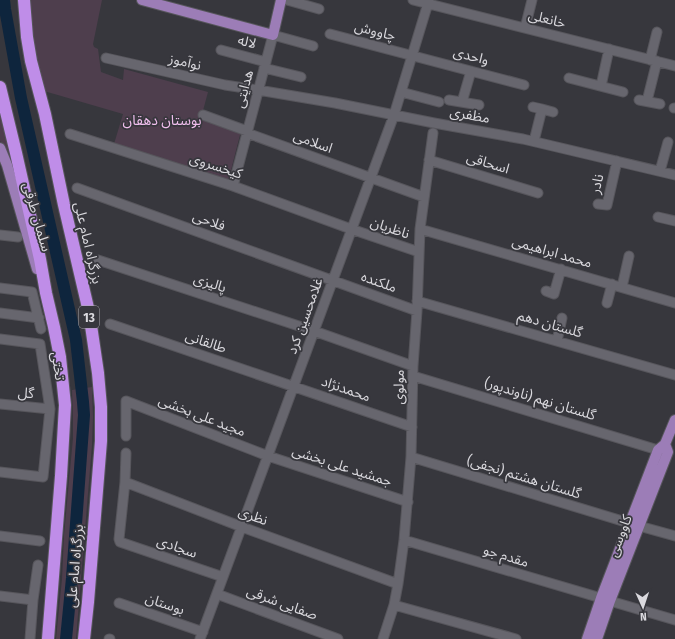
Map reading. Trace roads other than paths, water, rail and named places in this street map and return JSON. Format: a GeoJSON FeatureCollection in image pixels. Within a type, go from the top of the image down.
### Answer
{"type":"FeatureCollection","features":[{"type":"Feature","properties":{"kind":"highway","name":"بزرگراه امام علی"},"geometry":{"type":"LineString","coordinates":[[24,0],[27,37],[31,61],[47,122],[64,205],[89,312],[98,373],[101,406],[101,441],[84,639]]}},
{"type":"Feature","properties":{"kind":"highway","name":"بزرگراه امام علی"},"geometry":{"type":"LineString","coordinates":[[0,87],[40,259],[54,327],[60,357],[65,405],[61,484],[48,639]]}},
{"type":"Feature","properties":{"kind":"main road"},"geometry":{"type":"LineString","coordinates":[[142,0],[273,35]]}},
{"type":"Feature","properties":{"kind":"main road","name":"هدایتی"},"geometry":{"type":"LineString","coordinates":[[273,35],[281,0]]}},
{"type":"Feature","properties":{"kind":"main road","name":"سلمان طرقی"},"geometry":{"type":"LineString","coordinates":[[0,148],[7,165],[32,253],[46,293]]}},
{"type":"Feature","properties":{"kind":"main road","name":"کاووسی"},"geometry":{"type":"LineString","coordinates":[[605,600],[634,525],[667,450],[675,420]]}},
{"type":"Feature","properties":{"kind":"main road"},"geometry":{"type":"LineString","coordinates":[[587,639],[605,600]]}},
{"type":"Feature","properties":{"kind":"main road"},"geometry":{"type":"LineString","coordinates":[[597,639],[605,600]]}},
{"type":"Feature","properties":{"kind":"street"},"geometry":{"type":"LineString","coordinates":[[286,0],[319,9]]}},
{"type":"Feature","properties":{"kind":"street","name":"خانعلی"},"geometry":{"type":"LineString","coordinates":[[413,0],[428,2],[675,66]]}},
{"type":"Feature","properties":{"kind":"street"},"geometry":{"type":"LineString","coordinates":[[524,28],[532,0]]}},
{"type":"Feature","properties":{"kind":"street","name":"غلامحسین کرد"},"geometry":{"type":"LineString","coordinates":[[202,636],[394,115],[428,2]]}},
{"type":"Feature","properties":{"kind":"street"},"geometry":{"type":"LineString","coordinates":[[657,32],[654,60],[643,101],[660,104]]}},
{"type":"Feature","properties":{"kind":"street","name":"چاووش"},"geometry":{"type":"LineString","coordinates":[[330,34],[412,55]]}},
{"type":"Feature","properties":{"kind":"street"},"geometry":{"type":"LineString","coordinates":[[273,35],[313,46]]}},
{"type":"Feature","properties":{"kind":"street","name":"هدایتی"},"geometry":{"type":"LineString","coordinates":[[233,186],[273,35]]}},
{"type":"Feature","properties":{"kind":"street"},"geometry":{"type":"LineString","coordinates":[[601,86],[609,49]]}},
{"type":"Feature","properties":{"kind":"street","name":"لاله"},"geometry":{"type":"LineString","coordinates":[[221,50],[301,77]]}},
{"type":"Feature","properties":{"kind":"street","name":"واحدی"},"geometry":{"type":"LineString","coordinates":[[412,55],[524,85]]}},
{"type":"Feature","properties":{"kind":"street","name":"نوآموز"},"geometry":{"type":"LineString","coordinates":[[106,58],[226,85],[258,90]]}},
{"type":"Feature","properties":{"kind":"street"},"geometry":{"type":"LineString","coordinates":[[462,102],[471,71]]}},
{"type":"Feature","properties":{"kind":"street"},"geometry":{"type":"LineString","coordinates":[[569,78],[623,92]]}},
{"type":"Feature","properties":{"kind":"street","name":"مظفری"},"geometry":{"type":"LineString","coordinates":[[258,90],[534,141],[675,175]]}},
{"type":"Feature","properties":{"kind":"street"},"geometry":{"type":"LineString","coordinates":[[400,92],[439,102]]}},
{"type":"Feature","properties":{"kind":"street"},"geometry":{"type":"LineString","coordinates":[[449,100],[479,105]]}},
{"type":"Feature","properties":{"kind":"street"},"geometry":{"type":"LineString","coordinates":[[534,141],[537,108],[553,112]]}},
{"type":"Feature","properties":{"kind":"street","name":"اسلامی"},"geometry":{"type":"LineString","coordinates":[[203,115],[424,197]]}},
{"type":"Feature","properties":{"kind":"street","name":"مولوی"},"geometry":{"type":"LineString","coordinates":[[383,639],[394,605],[398,584],[408,502],[420,229],[433,133]]}},
{"type":"Feature","properties":{"kind":"street","name":"کیخسروی"},"geometry":{"type":"LineString","coordinates":[[70,134],[233,186],[351,229]]}},
{"type":"Feature","properties":{"kind":"street"},"geometry":{"type":"LineString","coordinates":[[660,172],[668,142]]}},
{"type":"Feature","properties":{"kind":"street","name":"اسحاقی"},"geometry":{"type":"LineString","coordinates":[[429,160],[538,193]]}},
{"type":"Feature","properties":{"kind":"street","name":"نادر"},"geometry":{"type":"LineString","coordinates":[[598,204],[607,206],[617,161]]}},
{"type":"Feature","properties":{"kind":"street","name":"فلاحی"},"geometry":{"type":"LineString","coordinates":[[77,188],[333,280]]}},
{"type":"Feature","properties":{"kind":"street"},"geometry":{"type":"LineString","coordinates":[[658,217],[675,219]]}},
{"type":"Feature","properties":{"kind":"street","name":"ناظریان"},"geometry":{"type":"LineString","coordinates":[[351,229],[419,252]]}},
{"type":"Feature","properties":{"kind":"street","name":"محمد ابراهیمی"},"geometry":{"type":"LineString","coordinates":[[420,229],[675,303]]}},
{"type":"Feature","properties":{"kind":"street"},"geometry":{"type":"LineString","coordinates":[[0,235],[18,237]]}},
{"type":"Feature","properties":{"kind":"street"},"geometry":{"type":"LineString","coordinates":[[622,287],[629,256]]}},
{"type":"Feature","properties":{"kind":"street","name":"پالیزی"},"geometry":{"type":"LineString","coordinates":[[98,260],[314,331],[413,366]]}},
{"type":"Feature","properties":{"kind":"street"},"geometry":{"type":"LineString","coordinates":[[546,291],[554,294],[560,270]]}},
{"type":"Feature","properties":{"kind":"street","name":"ملکنده"},"geometry":{"type":"LineString","coordinates":[[333,280],[417,311]]}},
{"type":"Feature","properties":{"kind":"street"},"geometry":{"type":"LineString","coordinates":[[607,303],[612,284]]}},
{"type":"Feature","properties":{"kind":"street"},"geometry":{"type":"LineString","coordinates":[[0,288],[32,292],[41,329]]}},
{"type":"Feature","properties":{"kind":"street","name":"گلستان دهم"},"geometry":{"type":"LineString","coordinates":[[417,301],[675,375]]}},
{"type":"Feature","properties":{"kind":"street"},"geometry":{"type":"LineString","coordinates":[[0,313],[39,318]]}},
{"type":"Feature","properties":{"kind":"street"},"geometry":{"type":"LineString","coordinates":[[557,341],[562,318]]}},
{"type":"Feature","properties":{"kind":"street","name":"طالقانی"},"geometry":{"type":"LineString","coordinates":[[110,324],[294,386]]}},
{"type":"Feature","properties":{"kind":"street","name":"تختی"},"geometry":{"type":"LineString","coordinates":[[0,339],[40,344],[50,409]]}},
{"type":"Feature","properties":{"kind":"street","name":"گلستان نهم (ناوندپور)"},"geometry":{"type":"LineString","coordinates":[[413,376],[667,450]]}},
{"type":"Feature","properties":{"kind":"street","name":"محمدنژاد"},"geometry":{"type":"LineString","coordinates":[[294,386],[412,427]]}},
{"type":"Feature","properties":{"kind":"street","name":"مجید علی بخشی"},"geometry":{"type":"LineString","coordinates":[[126,436],[126,401],[268,456]]}},
{"type":"Feature","properties":{"kind":"street","name":"گل"},"geometry":{"type":"LineString","coordinates":[[0,404],[50,409]]}},
{"type":"Feature","properties":{"kind":"street"},"geometry":{"type":"LineString","coordinates":[[0,472],[43,477],[50,409]]}},
{"type":"Feature","properties":{"kind":"street"},"geometry":{"type":"LineString","coordinates":[[125,482],[126,453]]}},
{"type":"Feature","properties":{"kind":"street","name":"جمشید علی بخشی"},"geometry":{"type":"LineString","coordinates":[[268,456],[408,502]]}},
{"type":"Feature","properties":{"kind":"street","name":"گلستان هشتم (نجفی)"},"geometry":{"type":"LineString","coordinates":[[411,457],[634,525],[675,536]]}},
{"type":"Feature","properties":{"kind":"street","name":"نظری"},"geometry":{"type":"LineString","coordinates":[[125,482],[242,527],[398,584]]}},
{"type":"Feature","properties":{"kind":"street","name":"سجادی"},"geometry":{"type":"LineString","coordinates":[[125,482],[119,539],[120,542],[223,577]]}},
{"type":"Feature","properties":{"kind":"street"},"geometry":{"type":"LineString","coordinates":[[0,536],[40,541]]}},
{"type":"Feature","properties":{"kind":"street","name":"مقدم جو"},"geometry":{"type":"LineString","coordinates":[[404,540],[675,620]]}},
{"type":"Feature","properties":{"kind":"street"},"geometry":{"type":"LineString","coordinates":[[30,639],[33,600],[38,565]]}},
{"type":"Feature","properties":{"kind":"street","name":"صفایی شرقی"},"geometry":{"type":"LineString","coordinates":[[217,594],[338,639]]}},
{"type":"Feature","properties":{"kind":"street"},"geometry":{"type":"LineString","coordinates":[[0,596],[33,600]]}},
{"type":"Feature","properties":{"kind":"street","name":"بوستان"},"geometry":{"type":"LineString","coordinates":[[119,603],[202,636]]}},
{"type":"Feature","properties":{"kind":"street"},"geometry":{"type":"LineString","coordinates":[[394,605],[516,639]]}},
{"type":"Feature","properties":{"kind":"waterway"},"geometry":{"type":"LineString","coordinates":[[4,0],[21,98],[76,340],[83,402],[84,415],[66,639]]}},
{"type":"Feature","properties":{"kind":"park label","name":"بوستان دهقان"},"geometry":{"type":"Point","coordinates":[162,120]}}]}
